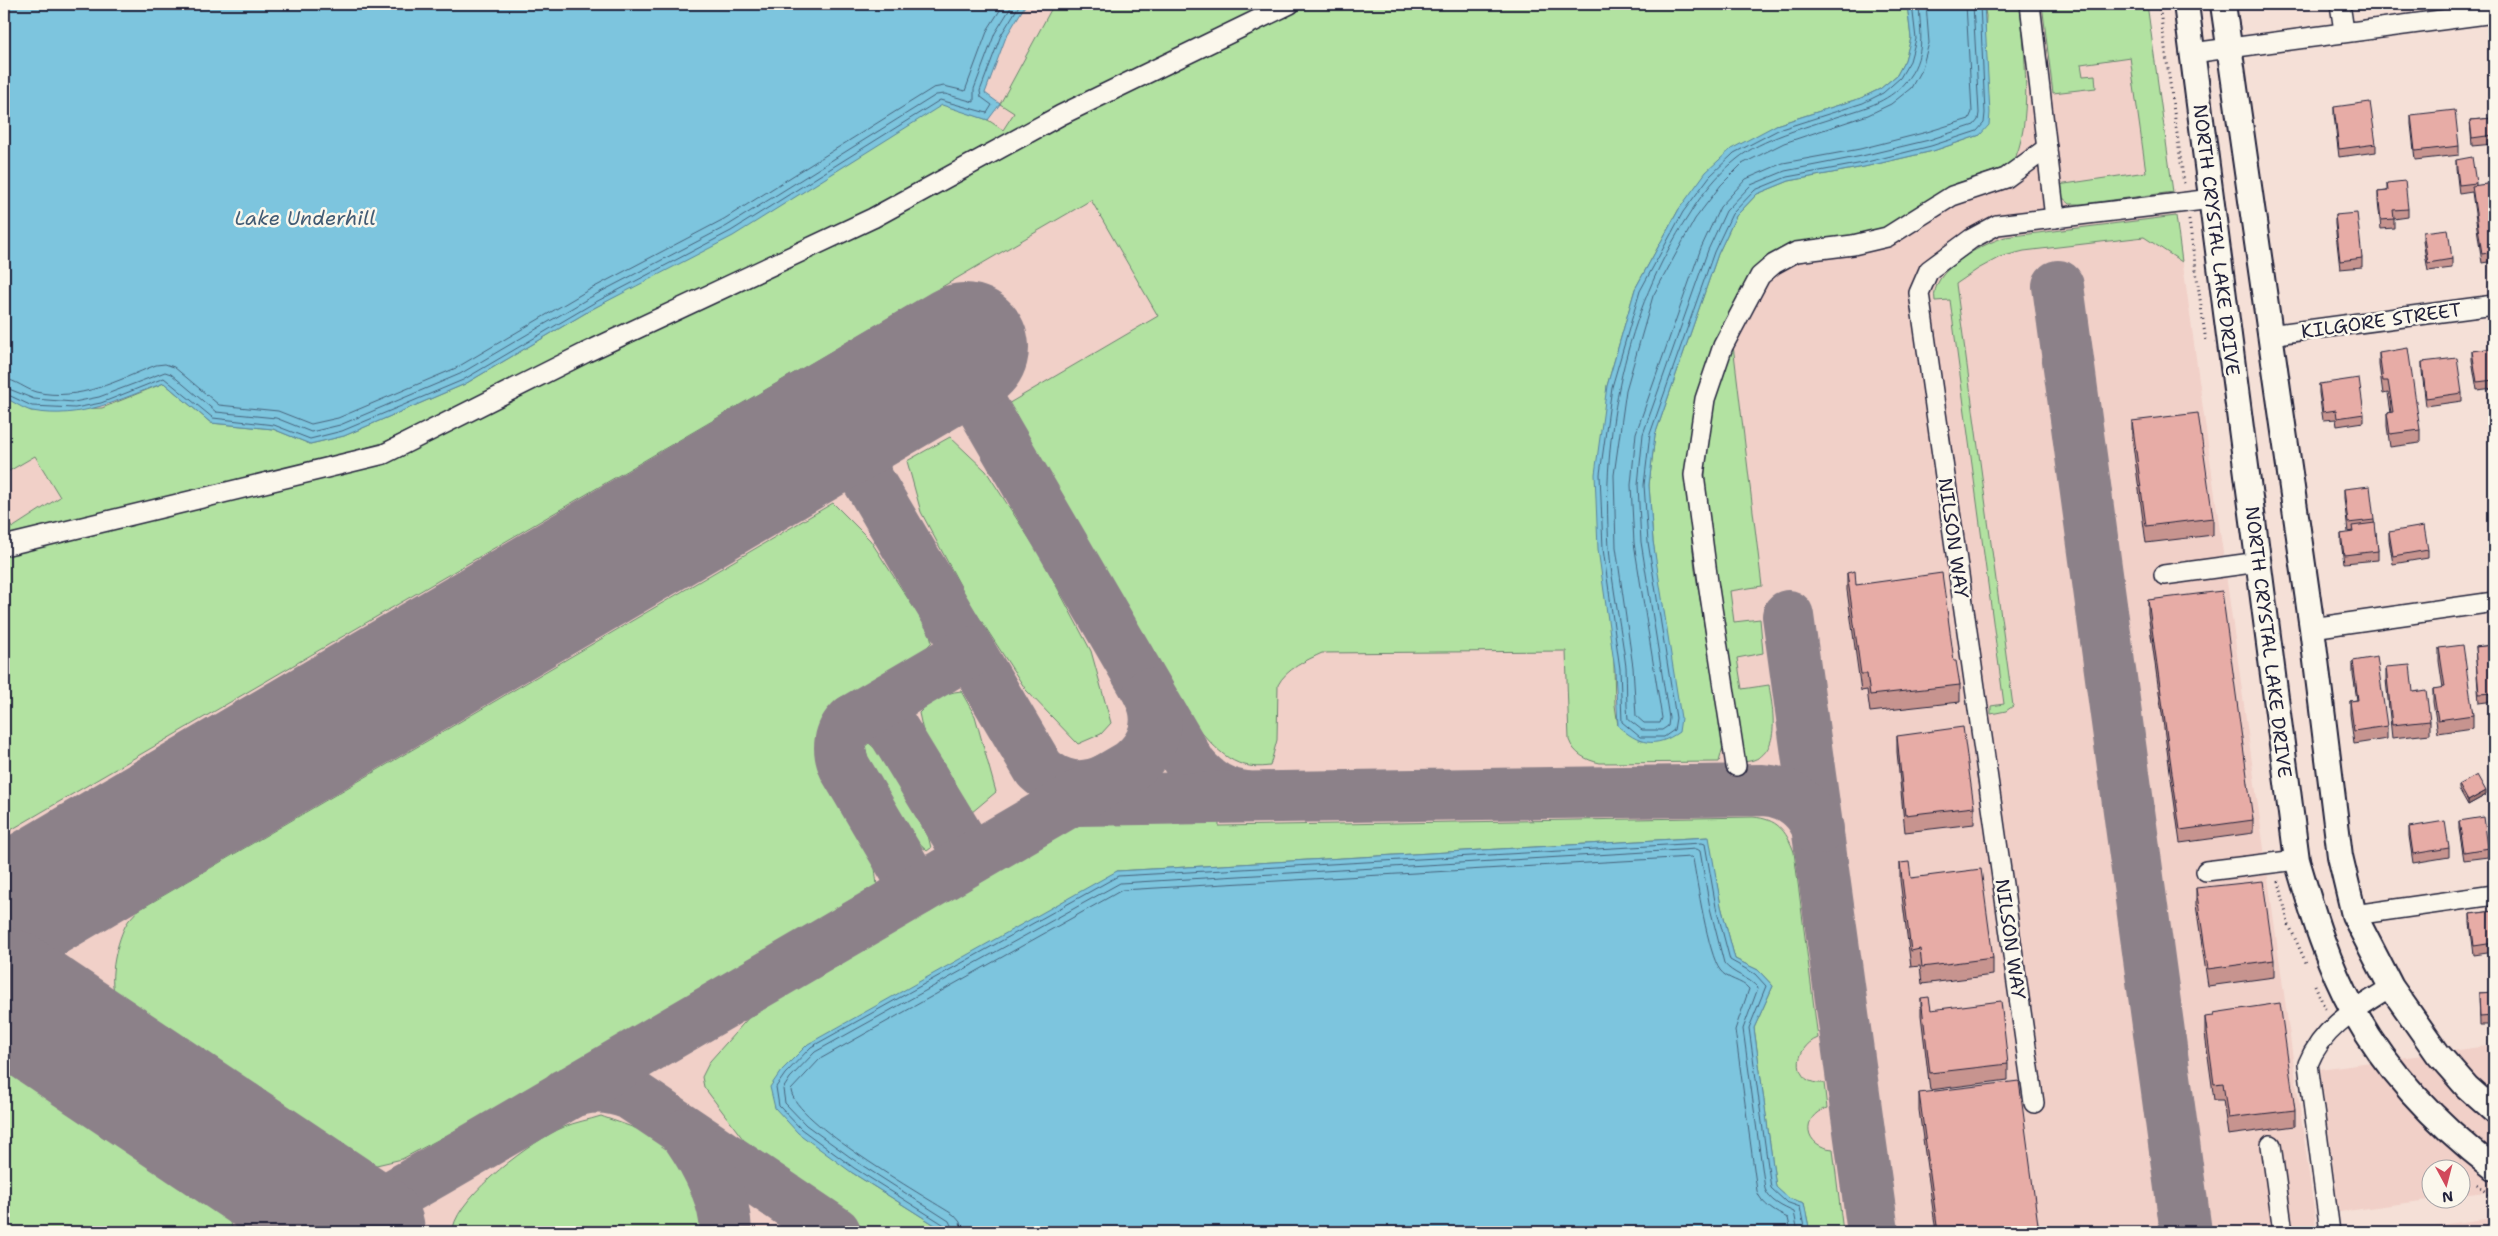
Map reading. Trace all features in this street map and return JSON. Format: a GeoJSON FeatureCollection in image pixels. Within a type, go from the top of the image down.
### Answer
{"type":"FeatureCollection","features":[{"type":"Feature","properties":{"kind":"main road","name":"NORTH CRYSTAL LAKE DRIVE"},"geometry":{"type":"LineString","coordinates":[[2186,4],[2298,860],[2318,931],[2332,968],[2353,1011],[2388,1063],[2426,1108],[2471,1150],[2494,1168]]}},
{"type":"Feature","properties":{"kind":"main road","name":"NORTH CRYSTAL LAKE DRIVE"},"geometry":{"type":"LineString","coordinates":[[2223,4],[2312,628],[2340,856],[2354,915],[2391,988],[2438,1054],[2467,1087],[2494,1110]]}},
{"type":"Feature","properties":{"kind":"street"},"geometry":{"type":"LineString","coordinates":[[4,546],[384,454],[585,353],[873,218],[1061,115],[1290,4]]}},
{"type":"Feature","properties":{"kind":"street"},"geometry":{"type":"LineString","coordinates":[[2030,4],[2055,218]]}},
{"type":"Feature","properties":{"kind":"street"},"geometry":{"type":"LineString","coordinates":[[2340,4],[2344,31]]}},
{"type":"Feature","properties":{"kind":"street"},"geometry":{"type":"LineString","coordinates":[[2192,53],[2344,31],[2494,13]]}},
{"type":"Feature","properties":{"kind":"street"},"geometry":{"type":"LineString","coordinates":[[1736,766],[1694,475],[1705,399],[1723,346],[1760,276],[1774,264],[1796,252],[1853,245],[1887,237],[1952,196],[2006,178],[2047,148]]}},
{"type":"Feature","properties":{"kind":"street","name":"NILSON WAY"},"geometry":{"type":"LineString","coordinates":[[2034,1103],[1919,293],[1929,270],[1972,239],[1997,225],[2212,200]]}},
{"type":"Feature","properties":{"kind":"street","name":"KILGORE STREET"},"geometry":{"type":"LineString","coordinates":[[2269,335],[2494,305]]}},
{"type":"Feature","properties":{"kind":"street"},"geometry":{"type":"LineString","coordinates":[[2164,575],[2259,562]]}},
{"type":"Feature","properties":{"kind":"street"},"geometry":{"type":"LineString","coordinates":[[2312,628],[2494,602]]}},
{"type":"Feature","properties":{"kind":"street"},"geometry":{"type":"LineString","coordinates":[[2206,871],[2298,860]]}},
{"type":"Feature","properties":{"kind":"street"},"geometry":{"type":"LineString","coordinates":[[2354,915],[2494,895]]}},
{"type":"Feature","properties":{"kind":"street"},"geometry":{"type":"LineString","coordinates":[[2330,1232],[2308,1064],[2320,1042],[2334,1026],[2353,1011],[2391,988]]}},
{"type":"Feature","properties":{"kind":"street"},"geometry":{"type":"LineString","coordinates":[[2271,1145],[2283,1232]]}},
{"type":"Feature","properties":{"kind":"path"},"geometry":{"type":"LineString","coordinates":[[2159,4],[2185,185]]}},
{"type":"Feature","properties":{"kind":"shaded area"},"geometry":{"type":"Polygon","coordinates":[[[4,4],[2147,4],[2317,1232],[4,1232],[4,4]]]}},
{"type":"Feature","properties":{"kind":"shaded area"},"geometry":{"type":"Polygon","coordinates":[[[2494,1045],[2494,1191],[2470,1194],[2470,1158],[2420,1158],[2420,1201],[2339,1212],[2320,1069],[2494,1045]]]}},
{"type":"Feature","properties":{"kind":"shaded area"},"geometry":{"type":"Polygon","coordinates":[[[2494,1218],[2494,1232],[2383,1232],[2494,1218]]]}},
{"type":"Feature","properties":{"kind":"green space"},"geometry":{"type":"Polygon","coordinates":[[[1054,4],[1277,4],[887,201],[382,443],[264,477],[4,538],[4,512],[12,528],[60,497],[35,456],[4,474],[4,397],[31,411],[102,408],[164,383],[211,423],[273,429],[310,444],[344,436],[465,384],[594,308],[767,214],[942,104],[988,120],[1003,130],[1014,113],[1000,104],[1054,4]]]}},
{"type":"Feature","properties":{"kind":"green space"},"geometry":{"type":"Polygon","coordinates":[[[1304,4],[1907,4],[1911,38],[1905,60],[1897,75],[1880,89],[1861,98],[1776,125],[1679,209],[1635,289],[1607,386],[1615,705],[1618,726],[1665,630],[1653,541],[1649,485],[1655,435],[1718,254],[1736,216],[1757,194],[1789,181],[1864,167],[1933,151],[1980,135],[1986,16],[1984,4],[2020,4],[2025,64],[2025,108],[2019,148],[2012,165],[1954,184],[1882,230],[1788,246],[1762,261],[1748,277],[1719,340],[1686,482],[1695,570],[1724,743],[1719,762],[1600,763],[1581,756],[1569,740],[1566,651],[1322,653],[1291,670],[1278,685],[1277,740],[1270,766],[1256,767],[1244,765],[1233,761],[1215,747],[1190,720],[1006,405],[1158,316],[1091,200],[4,834],[4,550],[356,470],[1154,74],[1304,4]]]}},
{"type":"Feature","properties":{"kind":"green space"},"geometry":{"type":"Polygon","coordinates":[[[2042,4],[2147,4],[2173,192],[2082,204],[2070,204],[2062,197],[2058,185],[2146,172],[2130,57],[2081,64],[2083,76],[2095,75],[2096,88],[2053,93],[2042,4]]]}},
{"type":"Feature","properties":{"kind":"green space"},"geometry":{"type":"Polygon","coordinates":[[[2176,216],[2182,262],[2144,237],[2024,251],[2000,257],[1956,284],[2013,706],[2006,711],[1991,714],[1991,706],[2004,704],[1950,300],[1935,301],[1935,290],[1940,279],[1948,269],[1959,260],[1983,246],[2005,237],[2176,216]]]}},
{"type":"Feature","properties":{"kind":"green space"},"geometry":{"type":"Polygon","coordinates":[[[1733,345],[1762,586],[1730,591],[1734,622],[1760,619],[1763,653],[1737,658],[1742,689],[1769,685],[1773,721],[1770,745],[1764,754],[1754,760],[1740,762],[1705,488],[1705,463],[1712,394],[1733,345]]]}},
{"type":"Feature","properties":{"kind":"green space"},"geometry":{"type":"Polygon","coordinates":[[[950,437],[986,471],[1040,555],[1091,651],[1111,723],[1101,734],[1078,744],[1026,690],[969,602],[921,512],[907,461],[950,437]]]}},
{"type":"Feature","properties":{"kind":"green space"},"geometry":{"type":"Polygon","coordinates":[[[833,503],[870,540],[929,631],[932,642],[900,676],[842,717],[832,731],[829,747],[831,763],[845,795],[869,839],[877,885],[530,1091],[402,1159],[368,1167],[362,1167],[353,1162],[116,996],[113,970],[117,948],[127,923],[137,911],[833,503]]]}},
{"type":"Feature","properties":{"kind":"green space"},"geometry":{"type":"Polygon","coordinates":[[[961,691],[975,716],[996,792],[971,813],[948,789],[934,769],[926,745],[919,713],[938,698],[949,693],[961,691]]]}},
{"type":"Feature","properties":{"kind":"green space"},"geometry":{"type":"Polygon","coordinates":[[[869,743],[903,774],[921,805],[931,848],[927,851],[891,818],[876,791],[865,746],[869,743]]]}},
{"type":"Feature","properties":{"kind":"green space"},"geometry":{"type":"Polygon","coordinates":[[[1219,815],[1219,826],[1753,817],[1768,820],[1780,827],[1788,838],[1794,852],[1818,1038],[1809,1043],[1803,1050],[1799,1065],[1801,1073],[1806,1079],[1824,1083],[1827,1108],[1812,1117],[1809,1131],[1816,1143],[1833,1149],[1843,1232],[1810,1232],[1804,1203],[1788,1198],[1776,1188],[1754,1028],[1773,986],[1758,970],[1735,959],[1721,906],[1708,837],[1117,871],[851,1172],[946,1232],[884,1232],[881,1230],[869,1232],[746,1143],[704,1087],[702,1077],[710,1061],[751,1015],[981,877],[1078,825],[1219,815]]]}},
{"type":"Feature","properties":{"kind":"green space"},"geometry":{"type":"Polygon","coordinates":[[[4,1064],[30,1078],[216,1202],[226,1214],[234,1232],[4,1232],[4,1064]]]}},
{"type":"Feature","properties":{"kind":"green space"},"geometry":{"type":"Polygon","coordinates":[[[601,1116],[653,1135],[672,1145],[678,1151],[688,1168],[691,1178],[697,1201],[701,1232],[459,1232],[453,1228],[459,1214],[469,1200],[499,1170],[517,1156],[535,1143],[564,1127],[601,1116]]]}},
{"type":"Feature","properties":{"kind":"water","name":"Lake Underhill"},"geometry":{"type":"Polygon","coordinates":[[[4,4],[1026,4],[1006,37],[985,93],[1000,104],[988,120],[942,105],[733,236],[594,308],[465,384],[344,436],[310,444],[273,429],[211,423],[164,383],[100,406],[67,413],[32,411],[4,397],[4,4]]]}},
{"type":"Feature","properties":{"kind":"water"},"geometry":{"type":"Polygon","coordinates":[[[1907,4],[1984,4],[1989,125],[1980,135],[1933,151],[1864,167],[1789,181],[1757,194],[1736,216],[1718,254],[1655,435],[1649,485],[1653,541],[1681,718],[1679,732],[1670,737],[1654,742],[1640,740],[1618,726],[1615,670],[1598,549],[1595,474],[1607,386],[1635,289],[1679,209],[1706,172],[1731,149],[1776,125],[1861,98],[1880,89],[1897,75],[1905,60],[1911,38],[1907,4]]]}},
{"type":"Feature","properties":{"kind":"water"},"geometry":{"type":"Polygon","coordinates":[[[1709,837],[1721,906],[1735,959],[1758,970],[1773,986],[1754,1028],[1776,1187],[1788,1198],[1804,1203],[1810,1232],[946,1232],[851,1172],[798,1133],[775,1108],[770,1087],[781,1071],[808,1044],[1117,871],[1709,837]]]}},
{"type":"Feature","properties":{"kind":"building"},"geometry":{"type":"Polygon","coordinates":[[[2370,102],[2376,144],[2339,149],[2334,107],[2370,102]]]}},
{"type":"Feature","properties":{"kind":"building"},"geometry":{"type":"Polygon","coordinates":[[[2455,110],[2459,146],[2415,151],[2411,115],[2455,110]]]}},
{"type":"Feature","properties":{"kind":"building"},"geometry":{"type":"Polygon","coordinates":[[[2494,118],[2494,135],[2472,138],[2470,120],[2494,118]]]}},
{"type":"Feature","properties":{"kind":"building"},"geometry":{"type":"Polygon","coordinates":[[[2472,157],[2476,183],[2459,185],[2456,160],[2472,157]]]}},
{"type":"Feature","properties":{"kind":"building"},"geometry":{"type":"Polygon","coordinates":[[[2405,181],[2408,209],[2393,210],[2394,219],[2381,220],[2378,192],[2388,191],[2387,183],[2405,181]]]}},
{"type":"Feature","properties":{"kind":"building"},"geometry":{"type":"Polygon","coordinates":[[[2494,183],[2494,252],[2482,254],[2472,186],[2494,183]]]}},
{"type":"Feature","properties":{"kind":"building"},"geometry":{"type":"Polygon","coordinates":[[[2357,213],[2362,258],[2340,261],[2335,215],[2357,213]]]}},
{"type":"Feature","properties":{"kind":"building"},"geometry":{"type":"Polygon","coordinates":[[[2448,229],[2452,259],[2428,263],[2423,232],[2448,229]]]}},
{"type":"Feature","properties":{"kind":"building"},"geometry":{"type":"Polygon","coordinates":[[[2408,348],[2420,430],[2390,434],[2387,413],[2393,412],[2388,381],[2383,381],[2379,353],[2408,348]]]}},
{"type":"Feature","properties":{"kind":"building"},"geometry":{"type":"Polygon","coordinates":[[[2494,348],[2494,380],[2477,382],[2472,351],[2494,348]]]}},
{"type":"Feature","properties":{"kind":"building"},"geometry":{"type":"Polygon","coordinates":[[[2457,358],[2462,393],[2426,398],[2422,362],[2457,358]]]}},
{"type":"Feature","properties":{"kind":"building"},"geometry":{"type":"Polygon","coordinates":[[[2359,378],[2364,414],[2337,418],[2336,410],[2323,412],[2319,384],[2359,378]]]}},
{"type":"Feature","properties":{"kind":"building"},"geometry":{"type":"Polygon","coordinates":[[[2198,413],[2213,518],[2146,526],[2132,421],[2198,413]]]}},
{"type":"Feature","properties":{"kind":"building"},"geometry":{"type":"Polygon","coordinates":[[[2370,486],[2374,520],[2348,523],[2344,489],[2370,486]]]}},
{"type":"Feature","properties":{"kind":"building"},"geometry":{"type":"Polygon","coordinates":[[[2375,523],[2378,551],[2344,555],[2341,534],[2353,532],[2352,526],[2375,523]]]}},
{"type":"Feature","properties":{"kind":"building"},"geometry":{"type":"Polygon","coordinates":[[[2424,526],[2428,550],[2393,556],[2389,532],[2424,526]]]}},
{"type":"Feature","properties":{"kind":"building"},"geometry":{"type":"Polygon","coordinates":[[[1855,571],[1856,585],[1942,573],[1954,661],[1956,661],[1960,685],[1870,695],[1867,674],[1861,674],[1847,573],[1855,571]]]}},
{"type":"Feature","properties":{"kind":"building"},"geometry":{"type":"Polygon","coordinates":[[[2222,591],[2253,820],[2180,830],[2148,600],[2222,591]]]}},
{"type":"Feature","properties":{"kind":"building"},"geometry":{"type":"Polygon","coordinates":[[[2463,645],[2473,715],[2438,720],[2433,689],[2445,687],[2439,648],[2463,645]]]}},
{"type":"Feature","properties":{"kind":"building"},"geometry":{"type":"Polygon","coordinates":[[[2494,645],[2494,693],[2479,694],[2475,647],[2494,645]]]}},
{"type":"Feature","properties":{"kind":"building"},"geometry":{"type":"Polygon","coordinates":[[[2377,657],[2387,726],[2354,731],[2350,701],[2358,700],[2353,661],[2377,657]]]}},
{"type":"Feature","properties":{"kind":"building"},"geometry":{"type":"Polygon","coordinates":[[[2410,665],[2413,692],[2426,690],[2430,721],[2392,725],[2386,667],[2410,665]]]}},
{"type":"Feature","properties":{"kind":"building"},"geometry":{"type":"Polygon","coordinates":[[[1963,727],[1974,807],[1905,815],[1897,736],[1963,727]]]}},
{"type":"Feature","properties":{"kind":"building"},"geometry":{"type":"Polygon","coordinates":[[[2477,775],[2486,791],[2468,801],[2459,785],[2477,775]]]}},
{"type":"Feature","properties":{"kind":"building"},"geometry":{"type":"Polygon","coordinates":[[[2484,817],[2488,848],[2464,852],[2459,821],[2484,817]]]}},
{"type":"Feature","properties":{"kind":"building"},"geometry":{"type":"Polygon","coordinates":[[[2445,821],[2449,848],[2413,854],[2409,827],[2445,821]]]}},
{"type":"Feature","properties":{"kind":"building"},"geometry":{"type":"Polygon","coordinates":[[[1909,862],[1911,878],[1981,869],[1993,958],[1922,967],[1920,949],[1911,951],[1900,863],[1909,862]]]}},
{"type":"Feature","properties":{"kind":"building"},"geometry":{"type":"Polygon","coordinates":[[[2263,881],[2274,960],[2208,969],[2196,888],[2263,881]]]}},
{"type":"Feature","properties":{"kind":"building"},"geometry":{"type":"Polygon","coordinates":[[[2494,911],[2494,943],[2474,946],[2470,914],[2494,911]]]}},
{"type":"Feature","properties":{"kind":"building"},"geometry":{"type":"Polygon","coordinates":[[[2494,992],[2494,1016],[2480,1017],[2479,993],[2494,992]]]}},
{"type":"Feature","properties":{"kind":"building"},"geometry":{"type":"Polygon","coordinates":[[[1929,997],[1931,1010],[2001,1001],[2008,1064],[1930,1073],[1921,998],[1929,997]]]}},
{"type":"Feature","properties":{"kind":"building"},"geometry":{"type":"Polygon","coordinates":[[[2280,1003],[2295,1110],[2228,1118],[2223,1083],[2214,1084],[2205,1017],[2214,1016],[2213,1013],[2280,1003]]]}},
{"type":"Feature","properties":{"kind":"building"},"geometry":{"type":"Polygon","coordinates":[[[2019,1081],[2039,1232],[1938,1232],[1919,1093],[2019,1081]]]}},
{"type":"Feature","properties":{"kind":"taxiway"},"geometry":{"type":"LineString","coordinates":[[2058,286],[2186,1232]]}},
{"type":"Feature","properties":{"kind":"taxiway"},"geometry":{"type":"LineString","coordinates":[[952,355],[1192,767],[1216,788],[1230,794],[1246,797]]}},
{"type":"Feature","properties":{"kind":"taxiway"},"geometry":{"type":"LineString","coordinates":[[791,451],[812,449],[838,453],[847,457],[862,470],[1039,769],[1055,780],[1072,786],[1089,785],[1108,779]]}},
{"type":"Feature","properties":{"kind":"taxiway"},"geometry":{"type":"LineString","coordinates":[[1788,616],[1873,1232]]}},
{"type":"Feature","properties":{"kind":"taxiway"},"geometry":{"type":"LineString","coordinates":[[917,890],[845,768],[842,762],[840,742],[844,731],[853,720],[969,652]]}},
{"type":"Feature","properties":{"kind":"taxiway"},"geometry":{"type":"LineString","coordinates":[[329,1232],[1130,766],[1145,751],[1154,734],[1156,715],[1149,694]]}},
{"type":"Feature","properties":{"kind":"taxiway"},"geometry":{"type":"LineString","coordinates":[[853,720],[874,718],[892,728],[971,858]]}},
{"type":"Feature","properties":{"kind":"taxiway"},"geometry":{"type":"LineString","coordinates":[[1076,800],[1762,790],[1789,796],[1803,806],[1814,820],[1818,829]]}},
{"type":"Feature","properties":{"kind":"taxiway"},"geometry":{"type":"LineString","coordinates":[[566,1094],[591,1088],[614,1089],[630,1094],[835,1232]]}},
{"type":"Feature","properties":{"kind":"taxiway"},"geometry":{"type":"LineString","coordinates":[[687,1134],[714,1181],[722,1206],[726,1232]]}},
{"type":"Feature","properties":{"kind":"taxiway"},"geometry":{"type":"LineString","coordinates":[[271,1172],[310,1195],[337,1205],[351,1208],[381,1203]]}},
{"type":"Feature","properties":{"kind":"runway"},"geometry":{"type":"LineString","coordinates":[[4,914],[964,348]]}},
{"type":"Feature","properties":{"kind":"runway"},"geometry":{"type":"LineString","coordinates":[[4,993],[360,1232]]}}]}
